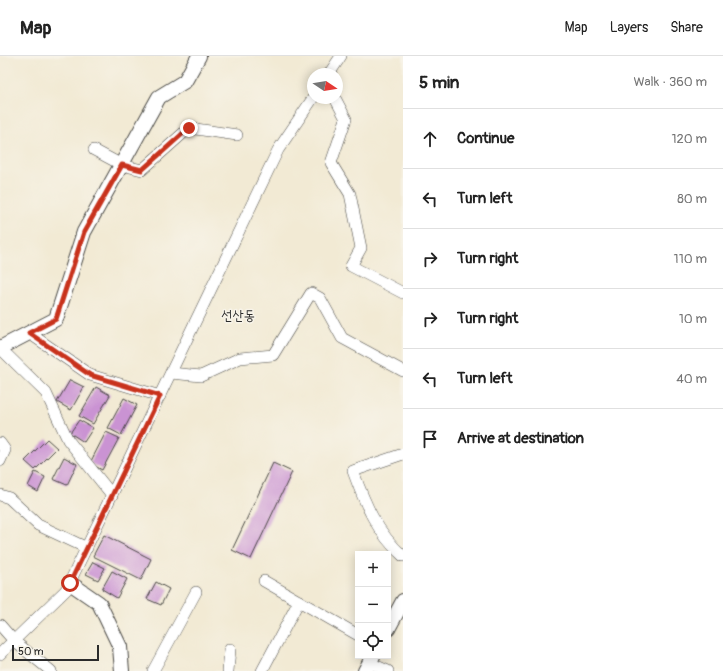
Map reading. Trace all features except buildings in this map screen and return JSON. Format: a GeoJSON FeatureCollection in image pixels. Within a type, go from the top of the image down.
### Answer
{"type":"FeatureCollection","features":[{"type":"Feature","properties":{"kind":"street"},"geometry":{"type":"LineString","coordinates":[[112,495],[68,440],[46,393],[0,348],[56,319],[84,232],[159,98],[184,81],[199,56]]}},
{"type":"Feature","properties":{"kind":"street"},"geometry":{"type":"LineString","coordinates":[[333,68],[340,56]]}},
{"type":"Feature","properties":{"kind":"street"},"geometry":{"type":"LineString","coordinates":[[0,654],[66,590],[70,583],[278,150],[309,104]]}},
{"type":"Feature","properties":{"kind":"street"},"geometry":{"type":"LineString","coordinates":[[338,104],[346,120],[331,163],[350,194],[361,248],[350,266],[403,293]]}},
{"type":"Feature","properties":{"kind":"street"},"geometry":{"type":"LineString","coordinates":[[94,150],[122,165],[142,170],[189,128],[238,135]]}},
{"type":"Feature","properties":{"kind":"street"},"geometry":{"type":"LineString","coordinates":[[171,374],[201,376],[240,358],[273,355],[311,293],[320,298],[342,338],[403,371]]}},
{"type":"Feature","properties":{"kind":"street"},"geometry":{"type":"LineString","coordinates":[[29,333],[90,375],[160,396]]}},
{"type":"Feature","properties":{"kind":"street"},"geometry":{"type":"LineString","coordinates":[[0,443],[5,450],[0,461]]}},
{"type":"Feature","properties":{"kind":"street"},"geometry":{"type":"LineString","coordinates":[[403,454],[353,471],[366,508],[391,544],[403,556]]}},
{"type":"Feature","properties":{"kind":"street"},"geometry":{"type":"LineString","coordinates":[[0,495],[9,498],[38,525],[87,548]]}},
{"type":"Feature","properties":{"kind":"street"},"geometry":{"type":"LineString","coordinates":[[264,581],[355,633]]}},
{"type":"Feature","properties":{"kind":"street"},"geometry":{"type":"LineString","coordinates":[[70,583],[100,603],[120,648],[122,671]]}},
{"type":"Feature","properties":{"kind":"street"},"geometry":{"type":"LineString","coordinates":[[153,671],[196,592]]}},
{"type":"Feature","properties":{"kind":"street"},"geometry":{"type":"LineString","coordinates":[[262,671],[299,601]]}},
{"type":"Feature","properties":{"kind":"street"},"geometry":{"type":"LineString","coordinates":[[391,623],[403,601]]}},
{"type":"Feature","properties":{"kind":"street"},"geometry":{"type":"LineString","coordinates":[[0,625],[14,641],[51,671]]}},
{"type":"Feature","properties":{"kind":"street"},"geometry":{"type":"LineString","coordinates":[[228,671],[230,649]]}},
{"type":"Feature","properties":{"kind":"street"},"geometry":{"type":"LineString","coordinates":[[370,663],[388,671]]}},
{"type":"Feature","properties":{"kind":"district","name":"선산동"},"geometry":{"type":"Point","coordinates":[238,315]}},
{"type":"Feature","properties":{"kind":"route"},"geometry":{"type":"LineString","coordinates":[[70,583],[160,396],[90,375],[29,333],[56,319],[84,232],[122,165],[142,170],[189,128]]}}]}
